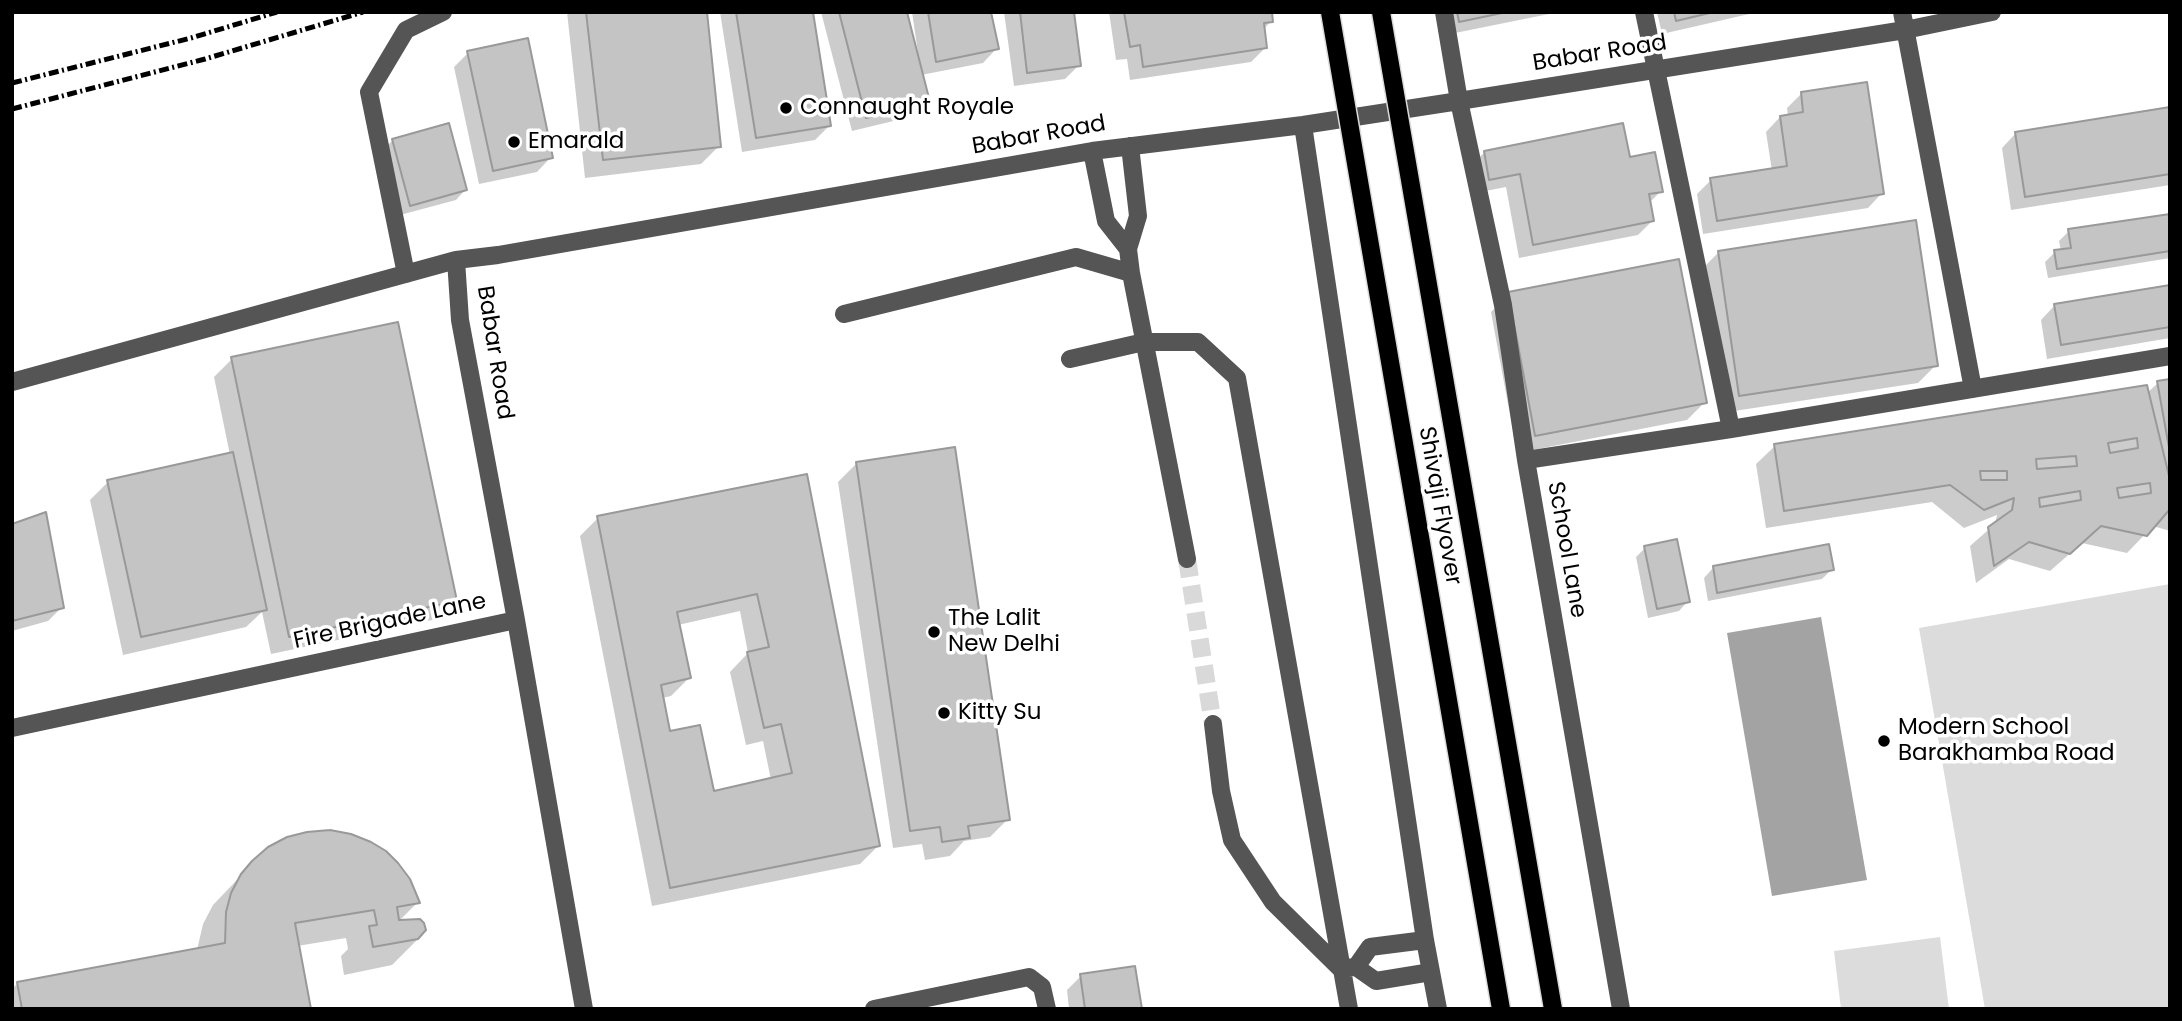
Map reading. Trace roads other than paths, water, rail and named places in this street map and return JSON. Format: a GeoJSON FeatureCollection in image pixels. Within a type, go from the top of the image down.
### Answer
{"type":"FeatureCollection","features":[{"type":"Feature","properties":{"kind":"main road","name":"Shivaji Flyover"},"geometry":{"type":"LineString","coordinates":[[1330,12],[1501,1009]]}},
{"type":"Feature","properties":{"kind":"main road","name":"Shivaji Flyover"},"geometry":{"type":"LineString","coordinates":[[1381,12],[1553,1009]]}},
{"type":"Feature","properties":{"kind":"street"},"geometry":{"type":"LineString","coordinates":[[406,274],[369,92],[406,30],[443,12]]}},
{"type":"Feature","properties":{"kind":"street","name":"School Lane"},"geometry":{"type":"LineString","coordinates":[[1444,12],[1503,305],[1526,460],[1621,1009]]}},
{"type":"Feature","properties":{"kind":"street"},"geometry":{"type":"LineString","coordinates":[[1644,12],[1731,429]]}},
{"type":"Feature","properties":{"kind":"street","name":"Babar Road"},"geometry":{"type":"LineString","coordinates":[[516,620],[460,320],[456,260],[512,253],[1093,151],[1303,125],[1460,101],[1656,70],[1903,21],[1992,12]]}},
{"type":"Feature","properties":{"kind":"street"},"geometry":{"type":"LineString","coordinates":[[1903,21],[1973,389]]}},
{"type":"Feature","properties":{"kind":"street"},"geometry":{"type":"LineString","coordinates":[[1303,125],[1425,940],[1438,1009]]}},
{"type":"Feature","properties":{"kind":"street"},"geometry":{"type":"LineString","coordinates":[[1130,146],[1139,216],[1128,249],[1131,273],[1187,559]]}},
{"type":"Feature","properties":{"kind":"street"},"geometry":{"type":"LineString","coordinates":[[1093,151],[1106,221],[1128,249]]}},
{"type":"Feature","properties":{"kind":"street"},"geometry":{"type":"LineString","coordinates":[[845,314],[1076,257],[1131,273]]}},
{"type":"Feature","properties":{"kind":"street"},"geometry":{"type":"LineString","coordinates":[[12,382],[456,260]]}},
{"type":"Feature","properties":{"kind":"street"},"geometry":{"type":"LineString","coordinates":[[1070,359],[1143,342],[1198,342],[1237,379],[1348,968],[1349,1009]]}},
{"type":"Feature","properties":{"kind":"street"},"geometry":{"type":"LineString","coordinates":[[1526,460],[2170,356]]}},
{"type":"Feature","properties":{"kind":"street","name":"Fire Brigade Lane"},"geometry":{"type":"LineString","coordinates":[[12,729],[516,620],[584,1009]]}},
{"type":"Feature","properties":{"kind":"street"},"geometry":{"type":"LineString","coordinates":[[1213,724],[1221,791],[1232,840],[1273,902],[1348,968],[1376,981],[1431,972]]}},
{"type":"Feature","properties":{"kind":"street"},"geometry":{"type":"LineString","coordinates":[[1348,968],[1370,947],[1425,940]]}},
{"type":"Feature","properties":{"kind":"street"},"geometry":{"type":"LineString","coordinates":[[874,1009],[1029,977],[1042,987],[1046,1009]]}},
{"type":"Feature","properties":{"kind":"tunnel"},"geometry":{"type":"LineString","coordinates":[[1187,559],[1213,724]]}},
{"type":"Feature","properties":{"kind":"railway"},"geometry":{"type":"LineString","coordinates":[[12,83],[191,38],[277,12]]}},
{"type":"Feature","properties":{"kind":"railway"},"geometry":{"type":"LineString","coordinates":[[12,109],[205,59],[363,12]]}},
{"type":"Feature","properties":{"kind":"place","name":"Connaught Royale"},"geometry":{"type":"Point","coordinates":[786,108]}},
{"type":"Feature","properties":{"kind":"place","name":"Emarald"},"geometry":{"type":"Point","coordinates":[514,142]}},
{"type":"Feature","properties":{"kind":"place","name":"The Lalit New Delhi"},"geometry":{"type":"Point","coordinates":[934,632]}},
{"type":"Feature","properties":{"kind":"place","name":"Kitty Su"},"geometry":{"type":"Point","coordinates":[944,713]}},
{"type":"Feature","properties":{"kind":"place","name":"Modern School Barakhamba Road"},"geometry":{"type":"Point","coordinates":[1884,741]}}]}
